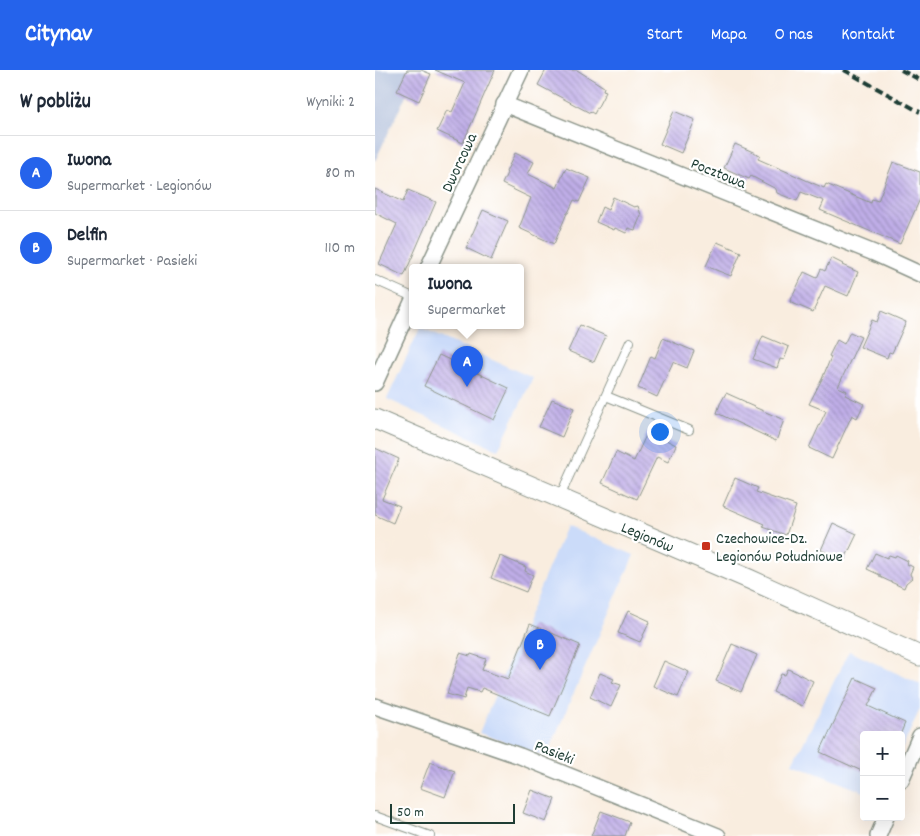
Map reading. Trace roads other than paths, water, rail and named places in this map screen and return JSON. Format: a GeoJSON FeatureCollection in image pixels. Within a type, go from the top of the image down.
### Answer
{"type":"FeatureCollection","features":[{"type":"Feature","properties":{"kind":"street","name":"Dworcowa"},"geometry":{"type":"LineString","coordinates":[[430,264],[521,70]]}},
{"type":"Feature","properties":{"kind":"street","name":"Pocztowa"},"geometry":{"type":"LineString","coordinates":[[505,104],[874,253],[920,274]]}},
{"type":"Feature","properties":{"kind":"street"},"geometry":{"type":"LineString","coordinates":[[375,382],[409,307]]}},
{"type":"Feature","properties":{"kind":"street","name":"Legionów"},"geometry":{"type":"LineString","coordinates":[[375,419],[749,579],[920,656]]}},
{"type":"Feature","properties":{"kind":"street","name":"Pasieki"},"geometry":{"type":"LineString","coordinates":[[375,706],[520,756],[719,836]]}},
{"type":"Feature","properties":{"kind":"street"},"geometry":{"type":"LineString","coordinates":[[903,776],[920,736]]}},
{"type":"Feature","properties":{"kind":"street"},"geometry":{"type":"LineString","coordinates":[[878,836],[884,821]]}},
{"type":"Feature","properties":{"kind":"lane"},"geometry":{"type":"LineString","coordinates":[[375,280],[409,296]]}},
{"type":"Feature","properties":{"kind":"lane"},"geometry":{"type":"LineString","coordinates":[[560,499],[630,342]]}},
{"type":"Feature","properties":{"kind":"lane"},"geometry":{"type":"LineString","coordinates":[[606,396],[689,430]]}},
{"type":"Feature","properties":{"kind":"lane"},"geometry":{"type":"LineString","coordinates":[[375,816],[429,836]]}},
{"type":"Feature","properties":{"kind":"railway"},"geometry":{"type":"LineString","coordinates":[[844,70],[920,112]]}},
{"type":"Feature","properties":{"kind":"railway"},"geometry":{"type":"LineString","coordinates":[[901,70],[920,80]]}},
{"type":"Feature","properties":{"kind":"place","name":"Iwona"},"geometry":{"type":"Point","coordinates":[467,387]}},
{"type":"Feature","properties":{"kind":"place","name":"Czechowice-Dz. Legionów Południowe"},"geometry":{"type":"Point","coordinates":[706,546]}},
{"type":"Feature","properties":{"kind":"place","name":"Delfin"},"geometry":{"type":"Point","coordinates":[540,670]}}]}
